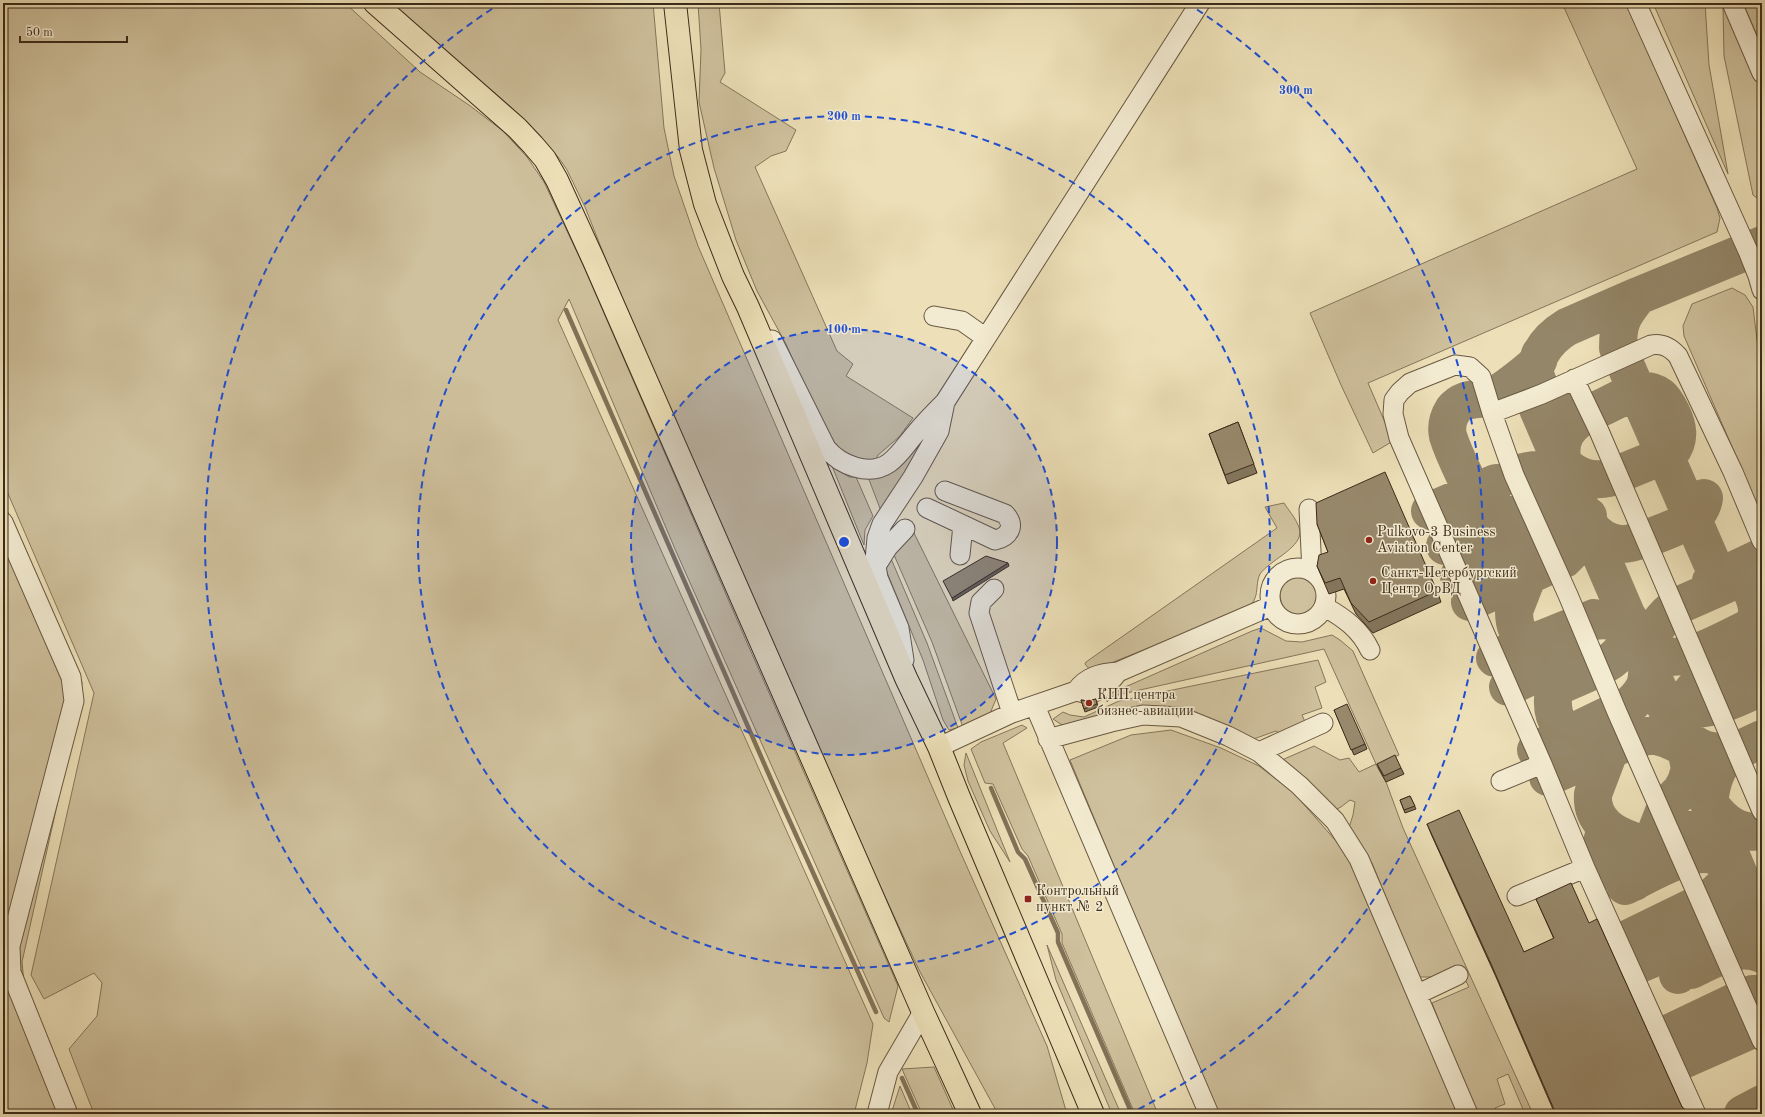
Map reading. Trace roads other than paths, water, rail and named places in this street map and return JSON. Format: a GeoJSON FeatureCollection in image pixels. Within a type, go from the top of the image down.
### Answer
{"type":"FeatureCollection","features":[{"type":"Feature","properties":{"kind":"main road"},"geometry":{"type":"LineString","coordinates":[[375,3],[517,128],[545,159],[557,180],[594,261],[923,1012],[970,1114]]}},
{"type":"Feature","properties":{"kind":"main road"},"geometry":{"type":"LineString","coordinates":[[676,3],[691,150],[705,204],[733,276],[748,307],[906,678],[940,747],[958,797],[1093,1114]]}},
{"type":"Feature","properties":{"kind":"main road"},"geometry":{"type":"LineString","coordinates":[[1043,994],[1077,1114]]}},
{"type":"Feature","properties":{"kind":"street"},"geometry":{"type":"LineString","coordinates":[[906,678],[898,628],[878,578],[876,566],[875,551],[877,538],[882,524],[913,477],[938,430],[945,402],[1200,3]]}},
{"type":"Feature","properties":{"kind":"street"},"geometry":{"type":"LineString","coordinates":[[1636,3],[1748,251],[1762,290]]}},
{"type":"Feature","properties":{"kind":"street"},"geometry":{"type":"LineString","coordinates":[[1732,3],[1762,73]]}},
{"type":"Feature","properties":{"kind":"street"},"geometry":{"type":"LineString","coordinates":[[748,307],[769,335],[826,448],[837,459],[856,468],[879,468],[888,464],[899,454],[938,430]]}},
{"type":"Feature","properties":{"kind":"street"},"geometry":{"type":"LineString","coordinates":[[934,316],[962,322],[986,338]]}},
{"type":"Feature","properties":{"kind":"street"},"geometry":{"type":"LineString","coordinates":[[1492,413],[1542,394],[1651,345],[1660,344],[1672,350],[1678,356],[1733,472],[1762,541]]}},
{"type":"Feature","properties":{"kind":"street"},"geometry":{"type":"LineString","coordinates":[[1696,1114],[1585,868],[1542,764],[1399,438],[1393,414],[1394,400],[1410,383],[1455,365],[1470,367],[1481,377],[1514,475],[1572,602],[1619,716],[1762,1041]]}},
{"type":"Feature","properties":{"kind":"street"},"geometry":{"type":"LineString","coordinates":[[1574,379],[1599,431],[1762,811]]}},
{"type":"Feature","properties":{"kind":"street"},"geometry":{"type":"LineString","coordinates":[[926,508],[995,540],[1003,539],[1007,535],[1010,527],[1010,519],[1005,514],[946,491]]}},
{"type":"Feature","properties":{"kind":"street"},"geometry":{"type":"LineString","coordinates":[[1309,509],[1312,572]]}},
{"type":"Feature","properties":{"kind":"street"},"geometry":{"type":"LineString","coordinates":[[3,522],[71,677],[74,696],[7,942],[11,972],[68,1114]]}},
{"type":"Feature","properties":{"kind":"street"},"geometry":{"type":"LineString","coordinates":[[960,555],[963,525]]}},
{"type":"Feature","properties":{"kind":"street"},"geometry":{"type":"LineString","coordinates":[[876,566],[888,547],[905,529]]}},
{"type":"Feature","properties":{"kind":"street"},"geometry":{"type":"LineString","coordinates":[[1299,568],[1312,572],[1322,581],[1327,594],[1324,607],[1317,618],[1304,624],[1291,624],[1279,617],[1271,606],[1270,592],[1275,580],[1286,571],[1299,568]]}},
{"type":"Feature","properties":{"kind":"street"},"geometry":{"type":"LineString","coordinates":[[994,589],[981,602],[979,613],[1012,714]]}},
{"type":"Feature","properties":{"kind":"street"},"geometry":{"type":"LineString","coordinates":[[940,747],[1012,714],[1076,692],[1082,683],[1093,677],[1103,673],[1118,672],[1271,606]]}},
{"type":"Feature","properties":{"kind":"street"},"geometry":{"type":"LineString","coordinates":[[1324,607],[1347,620],[1365,639],[1370,650]]}},
{"type":"Feature","properties":{"kind":"street"},"geometry":{"type":"LineString","coordinates":[[1034,706],[1209,1114]]}},
{"type":"Feature","properties":{"kind":"street"},"geometry":{"type":"LineString","coordinates":[[1048,739],[1143,715],[1181,717],[1228,736],[1259,752],[1299,785],[1335,821],[1360,859],[1468,1114]]}},
{"type":"Feature","properties":{"kind":"street"},"geometry":{"type":"LineString","coordinates":[[1259,752],[1324,723]]}},
{"type":"Feature","properties":{"kind":"street"},"geometry":{"type":"LineString","coordinates":[[1501,781],[1542,764]]}},
{"type":"Feature","properties":{"kind":"street"},"geometry":{"type":"LineString","coordinates":[[1517,896],[1585,868]]}},
{"type":"Feature","properties":{"kind":"street"},"geometry":{"type":"LineString","coordinates":[[1418,994],[1458,975]]}},
{"type":"Feature","properties":{"kind":"street"},"geometry":{"type":"LineString","coordinates":[[877,1114],[888,1072],[923,1012]]}},
{"type":"Feature","properties":{"kind":"waterway"},"geometry":{"type":"LineString","coordinates":[[566,310],[773,784],[876,1012]]}},
{"type":"Feature","properties":{"kind":"waterway"},"geometry":{"type":"LineString","coordinates":[[991,788],[1018,852],[1025,859],[1058,933],[1058,942],[1132,1114]]}},
{"type":"Feature","properties":{"kind":"waterway"},"geometry":{"type":"LineString","coordinates":[[902,1078],[918,1114]]}},
{"type":"Feature","properties":{"kind":"place","name":"Pulkovo-3 Business Aviation Center"},"geometry":{"type":"Point","coordinates":[1369,540]}},
{"type":"Feature","properties":{"kind":"place","name":"Санкт-Петербургский Центр ОрВД"},"geometry":{"type":"Point","coordinates":[1373,581]}},
{"type":"Feature","properties":{"kind":"place","name":"КПП центра бизнес-авиации"},"geometry":{"type":"Point","coordinates":[1089,703]}},
{"type":"Feature","properties":{"kind":"place","name":"Контрольный пункт № 2"},"geometry":{"type":"Point","coordinates":[1028,899]}}]}
